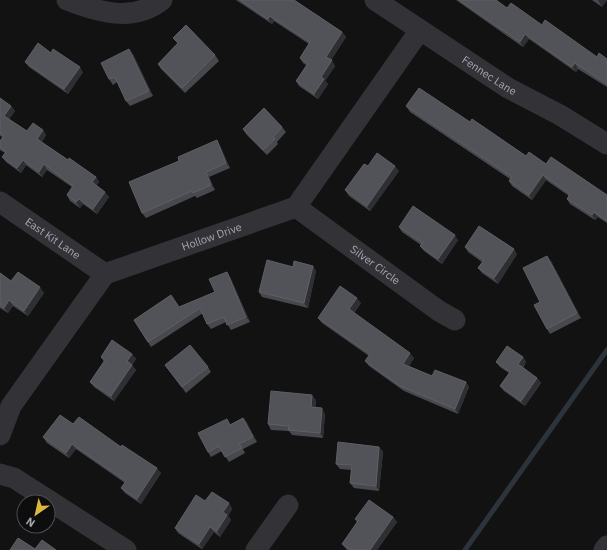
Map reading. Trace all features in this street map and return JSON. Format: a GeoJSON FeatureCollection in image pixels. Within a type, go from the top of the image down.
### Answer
{"type":"FeatureCollection","features":[{"type":"Feature","properties":{"kind":"street"},"geometry":{"type":"LineString","coordinates":[[67,0],[91,9],[116,13],[141,12],[162,0]]}},
{"type":"Feature","properties":{"kind":"street","name":"Fennec Lane"},"geometry":{"type":"LineString","coordinates":[[375,0],[508,88],[560,115],[607,144]]}},
{"type":"Feature","properties":{"kind":"street"},"geometry":{"type":"LineString","coordinates":[[296,207],[420,30]]}},
{"type":"Feature","properties":{"kind":"street","name":"East Kit Lane"},"geometry":{"type":"LineString","coordinates":[[0,202],[105,274]]}},
{"type":"Feature","properties":{"kind":"street","name":"Hollow Drive"},"geometry":{"type":"LineString","coordinates":[[105,274],[296,207]]}},
{"type":"Feature","properties":{"kind":"street","name":"Silver Circle"},"geometry":{"type":"LineString","coordinates":[[296,207],[440,311],[456,320]]}},
{"type":"Feature","properties":{"kind":"street"},"geometry":{"type":"LineString","coordinates":[[0,435],[11,406],[105,274]]}},
{"type":"Feature","properties":{"kind":"street"},"geometry":{"type":"LineString","coordinates":[[0,474],[14,478],[126,550]]}},
{"type":"Feature","properties":{"kind":"street"},"geometry":{"type":"LineString","coordinates":[[256,550],[288,505]]}},
{"type":"Feature","properties":{"kind":"street"},"geometry":{"type":"LineString","coordinates":[[604,550],[607,546]]}},
{"type":"Feature","properties":{"kind":"building"},"geometry":{"type":"Polygon","coordinates":[[[240,0],[294,0],[342,32],[326,57],[332,60],[321,77],[324,79],[314,94],[296,81],[308,64],[300,58],[310,42],[270,16],[268,19],[240,0]]]}},
{"type":"Feature","properties":{"kind":"building"},"geometry":{"type":"Polygon","coordinates":[[[459,0],[496,0],[507,8],[511,3],[542,25],[545,20],[597,57],[599,53],[607,59],[607,84],[575,63],[572,67],[525,34],[520,42],[459,0]]]}},
{"type":"Feature","properties":{"kind":"building"},"geometry":{"type":"Polygon","coordinates":[[[186,25],[215,55],[182,88],[158,64],[178,43],[173,38],[186,25]]]}},
{"type":"Feature","properties":{"kind":"building"},"geometry":{"type":"Polygon","coordinates":[[[38,43],[51,53],[53,49],[80,67],[64,89],[25,62],[38,43]]]}},
{"type":"Feature","properties":{"kind":"building"},"geometry":{"type":"Polygon","coordinates":[[[129,49],[149,91],[126,101],[115,77],[109,79],[101,63],[129,49]]]}},
{"type":"Feature","properties":{"kind":"building"},"geometry":{"type":"Polygon","coordinates":[[[419,88],[470,122],[472,119],[526,156],[529,152],[546,164],[551,157],[607,195],[607,221],[594,212],[592,215],[567,199],[570,194],[543,175],[529,195],[509,181],[512,177],[406,106],[419,88]]]}},
{"type":"Feature","properties":{"kind":"building"},"geometry":{"type":"Polygon","coordinates":[[[0,98],[11,106],[4,116],[27,131],[33,123],[43,130],[37,139],[68,160],[69,158],[96,177],[92,182],[105,192],[93,209],[79,199],[76,202],[67,195],[73,186],[44,164],[39,172],[23,160],[17,168],[2,157],[6,152],[0,147],[0,141],[4,136],[0,133],[0,98]]]}},
{"type":"Feature","properties":{"kind":"building"},"geometry":{"type":"Polygon","coordinates":[[[264,108],[282,127],[273,137],[275,139],[263,150],[243,129],[264,108]]]}},
{"type":"Feature","properties":{"kind":"building"},"geometry":{"type":"Polygon","coordinates":[[[217,140],[226,163],[206,172],[211,185],[193,193],[192,191],[142,213],[129,182],[179,161],[178,157],[217,140]]]}},
{"type":"Feature","properties":{"kind":"building"},"geometry":{"type":"Polygon","coordinates":[[[377,153],[395,166],[367,206],[345,190],[364,164],[368,166],[377,153]]]}},
{"type":"Feature","properties":{"kind":"building"},"geometry":{"type":"Polygon","coordinates":[[[413,206],[455,235],[438,259],[420,246],[423,243],[399,227],[413,206]]]}},
{"type":"Feature","properties":{"kind":"building"},"geometry":{"type":"Polygon","coordinates":[[[479,226],[514,249],[494,278],[478,268],[484,260],[465,247],[479,226]]]}},
{"type":"Feature","properties":{"kind":"building"},"geometry":{"type":"Polygon","coordinates":[[[547,256],[577,313],[547,329],[534,305],[540,302],[523,268],[547,256]]]}},
{"type":"Feature","properties":{"kind":"building"},"geometry":{"type":"Polygon","coordinates":[[[267,260],[293,267],[294,261],[313,266],[304,303],[259,292],[267,260]]]}},
{"type":"Feature","properties":{"kind":"building"},"geometry":{"type":"Polygon","coordinates":[[[18,272],[40,287],[24,311],[9,300],[4,308],[0,305],[0,273],[11,281],[18,272]]]}},
{"type":"Feature","properties":{"kind":"building"},"geometry":{"type":"Polygon","coordinates":[[[227,272],[246,317],[227,325],[224,317],[207,324],[200,308],[148,342],[134,320],[171,295],[179,307],[215,292],[209,279],[227,272]]]}},
{"type":"Feature","properties":{"kind":"building"},"geometry":{"type":"Polygon","coordinates":[[[340,286],[357,298],[349,309],[410,353],[403,364],[432,376],[435,370],[466,382],[455,409],[400,386],[365,361],[370,354],[318,318],[340,286]]]}},
{"type":"Feature","properties":{"kind":"building"},"geometry":{"type":"Polygon","coordinates":[[[112,340],[132,354],[127,361],[132,365],[111,396],[90,382],[105,360],[101,357],[112,340]]]}},
{"type":"Feature","properties":{"kind":"building"},"geometry":{"type":"Polygon","coordinates":[[[190,345],[208,367],[182,387],[165,365],[190,345]]]}},
{"type":"Feature","properties":{"kind":"building"},"geometry":{"type":"Polygon","coordinates":[[[507,346],[523,357],[518,364],[537,378],[521,401],[500,386],[510,372],[496,362],[507,346]]]}},
{"type":"Feature","properties":{"kind":"building"},"geometry":{"type":"Polygon","coordinates":[[[271,391],[312,395],[311,407],[322,408],[320,433],[288,430],[289,426],[268,424],[271,391]]]}},
{"type":"Feature","properties":{"kind":"building"},"geometry":{"type":"Polygon","coordinates":[[[60,415],[73,424],[79,417],[121,447],[122,445],[157,468],[137,499],[121,488],[126,481],[72,444],[66,453],[43,437],[60,415]]]}},
{"type":"Feature","properties":{"kind":"building"},"geometry":{"type":"Polygon","coordinates":[[[243,418],[253,437],[239,444],[242,448],[225,457],[219,446],[208,452],[198,433],[227,419],[230,425],[243,418]]]}},
{"type":"Feature","properties":{"kind":"building"},"geometry":{"type":"Polygon","coordinates":[[[338,442],[379,447],[376,486],[350,483],[352,465],[336,464],[338,442]]]}},
{"type":"Feature","properties":{"kind":"building"},"geometry":{"type":"Polygon","coordinates":[[[212,492],[229,503],[223,512],[227,515],[217,531],[210,527],[199,544],[175,528],[196,495],[205,501],[212,492]]]}},
{"type":"Feature","properties":{"kind":"building"},"geometry":{"type":"Polygon","coordinates":[[[369,500],[393,517],[370,550],[351,550],[342,544],[358,521],[355,519],[369,500]]]}},
{"type":"Feature","properties":{"kind":"building"},"geometry":{"type":"Polygon","coordinates":[[[18,538],[35,549],[42,540],[56,550],[10,550],[18,538]]]}},
{"type":"Feature","properties":{"kind":"waterway"},"geometry":{"type":"LineString","coordinates":[[465,550],[607,350]]}}]}
